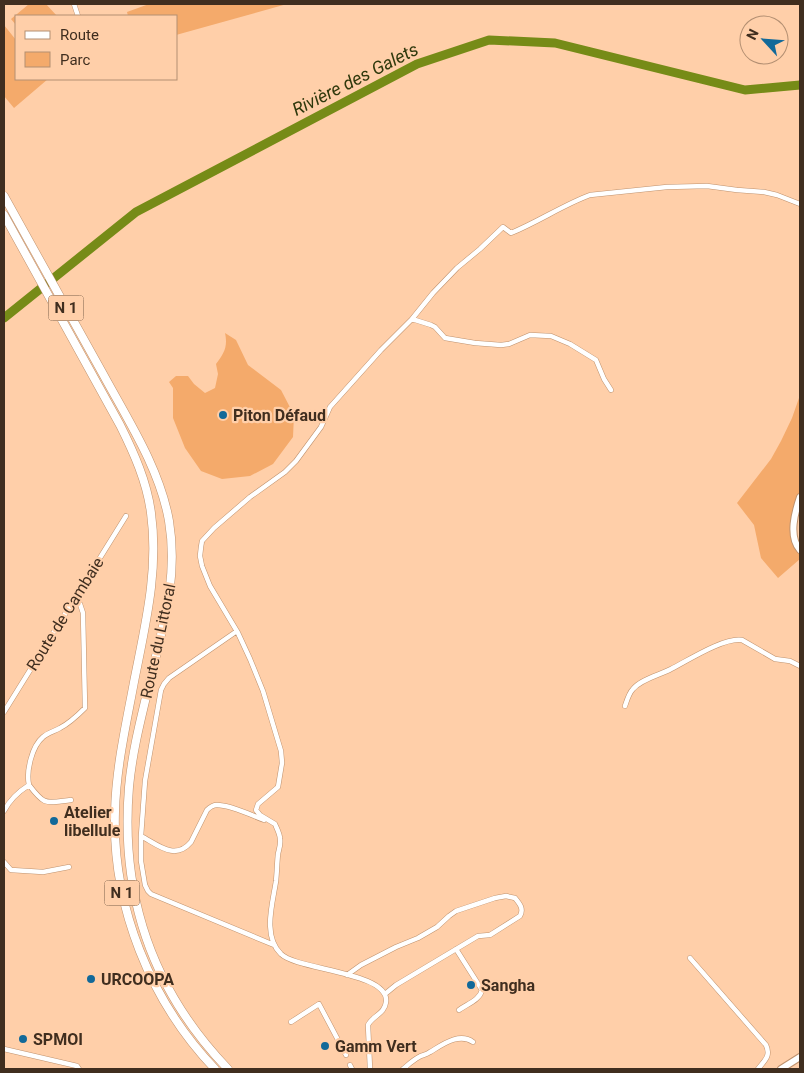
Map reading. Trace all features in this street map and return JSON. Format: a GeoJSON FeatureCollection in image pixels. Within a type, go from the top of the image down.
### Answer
{"type":"FeatureCollection","features":[{"type":"Feature","properties":{"kind":"highway","name":"Route du Littoral"},"geometry":{"type":"LineString","coordinates":[[4,196],[128,420],[154,470],[164,499],[171,539],[171,585],[140,724],[130,779],[128,852],[134,896],[148,946],[165,983],[196,1032],[228,1069]]}},
{"type":"Feature","properties":{"kind":"highway","name":"Route du Littoral"},"geometry":{"type":"LineString","coordinates":[[4,215],[120,425],[137,460],[143,478],[151,512],[154,542],[153,571],[149,606],[118,773],[115,812],[116,856],[123,897],[134,938],[155,986],[183,1031],[215,1069]]}},
{"type":"Feature","properties":{"kind":"main road"},"geometry":{"type":"LineString","coordinates":[[800,497],[796,508],[794,527],[796,543],[800,550]]}},
{"type":"Feature","properties":{"kind":"main road"},"geometry":{"type":"LineString","coordinates":[[781,1069],[800,1057]]}},
{"type":"Feature","properties":{"kind":"street"},"geometry":{"type":"LineString","coordinates":[[370,1069],[368,1025],[369,1021],[383,1011],[386,1005],[385,994],[370,982],[290,960],[281,954],[274,945],[270,915],[280,838],[275,824],[260,815],[256,810],[258,804],[278,787],[282,763],[281,751],[263,691],[250,659],[237,631],[210,586],[202,566],[200,556],[202,541],[250,497],[285,472],[296,461],[321,427],[330,407],[381,350],[412,319],[456,268],[503,227],[511,233],[590,195],[666,187],[707,186],[764,192],[800,204]]}},
{"type":"Feature","properties":{"kind":"street"},"geometry":{"type":"LineString","coordinates":[[412,319],[431,324],[445,338],[475,343],[501,346],[530,335],[546,335],[564,342],[596,360],[611,390]]}},
{"type":"Feature","properties":{"kind":"street","name":"Route de Cambaie"},"geometry":{"type":"LineString","coordinates":[[4,712],[126,516]]}},
{"type":"Feature","properties":{"kind":"street"},"geometry":{"type":"LineString","coordinates":[[71,800],[47,802],[38,797],[29,785],[28,771],[36,745],[43,736],[62,727],[85,708],[83,613],[80,604],[74,600]]}},
{"type":"Feature","properties":{"kind":"street"},"geometry":{"type":"LineString","coordinates":[[237,631],[169,678],[161,690],[145,781],[141,861],[145,885],[152,894],[274,945]]}},
{"type":"Feature","properties":{"kind":"street"},"geometry":{"type":"LineString","coordinates":[[625,706],[634,688],[649,678],[669,670],[701,652],[730,641],[742,640],[774,659],[795,662],[800,666]]}},
{"type":"Feature","properties":{"kind":"street"},"geometry":{"type":"LineString","coordinates":[[4,811],[16,793],[29,785]]}},
{"type":"Feature","properties":{"kind":"street"},"geometry":{"type":"LineString","coordinates":[[141,836],[167,850],[181,850],[191,842],[207,810],[218,805],[227,806],[275,824]]}},
{"type":"Feature","properties":{"kind":"street"},"geometry":{"type":"LineString","coordinates":[[4,862],[11,870],[25,872],[43,872],[69,867]]}},
{"type":"Feature","properties":{"kind":"street"},"geometry":{"type":"LineString","coordinates":[[347,975],[361,965],[437,927],[456,911],[495,898],[512,897],[522,908],[520,916],[490,935],[478,936],[396,985],[385,994]]}},
{"type":"Feature","properties":{"kind":"street"},"geometry":{"type":"LineString","coordinates":[[456,949],[482,990],[479,997],[459,1010]]}},
{"type":"Feature","properties":{"kind":"street"},"geometry":{"type":"LineString","coordinates":[[690,958],[766,1045],[769,1051],[768,1055],[758,1069]]}},
{"type":"Feature","properties":{"kind":"street"},"geometry":{"type":"LineString","coordinates":[[291,1022],[319,1004],[346,1055]]}},
{"type":"Feature","properties":{"kind":"street"},"geometry":{"type":"LineString","coordinates":[[403,1069],[417,1058],[444,1043],[461,1038],[468,1038],[473,1042]]}},
{"type":"Feature","properties":{"kind":"street"},"geometry":{"type":"LineString","coordinates":[[4,1049],[77,1066],[79,1069]]}},
{"type":"Feature","properties":{"kind":"green space"},"geometry":{"type":"Polygon","coordinates":[[[29,4],[46,4],[56,15],[16,15],[29,4]]]}},
{"type":"Feature","properties":{"kind":"green space"},"geometry":{"type":"Polygon","coordinates":[[[149,4],[287,4],[178,34],[178,15],[128,15],[127,12],[149,4]]]}},
{"type":"Feature","properties":{"kind":"green space"},"geometry":{"type":"Polygon","coordinates":[[[15,16],[15,24],[11,19],[15,16]]]}},
{"type":"Feature","properties":{"kind":"green space"},"geometry":{"type":"Polygon","coordinates":[[[4,25],[15,39],[15,80],[47,80],[14,108],[4,96],[4,25]]]}},
{"type":"Feature","properties":{"kind":"green space","name":"Piton Défaud"},"geometry":{"type":"Polygon","coordinates":[[[225,333],[236,340],[248,365],[281,390],[294,415],[293,437],[273,464],[250,476],[222,479],[201,471],[185,448],[173,418],[173,388],[169,382],[176,376],[188,376],[205,393],[215,388],[218,374],[216,364],[225,350],[225,333]]]}},
{"type":"Feature","properties":{"kind":"green space"},"geometry":{"type":"Polygon","coordinates":[[[800,372],[800,496],[796,516],[796,541],[800,559],[778,578],[761,558],[754,525],[737,503],[771,459],[781,441],[799,398],[800,372]]]}},
{"type":"Feature","properties":{"kind":"waterway","name":"Rivière des Galets"},"geometry":{"type":"LineString","coordinates":[[4,318],[136,212],[417,64],[489,40],[555,43],[745,90],[800,85]]}},
{"type":"Feature","properties":{"kind":"place","name":"Piton Défaud"},"geometry":{"type":"Point","coordinates":[223,415]}},
{"type":"Feature","properties":{"kind":"place","name":"Atelier libellule"},"geometry":{"type":"Point","coordinates":[54,821]}},
{"type":"Feature","properties":{"kind":"place","name":"URCOOPA"},"geometry":{"type":"Point","coordinates":[91,979]}},
{"type":"Feature","properties":{"kind":"place","name":"Sangha"},"geometry":{"type":"Point","coordinates":[471,985]}},
{"type":"Feature","properties":{"kind":"place","name":"SPMOI"},"geometry":{"type":"Point","coordinates":[23,1039]}},
{"type":"Feature","properties":{"kind":"place","name":"Gamm Vert"},"geometry":{"type":"Point","coordinates":[325,1046]}}]}
